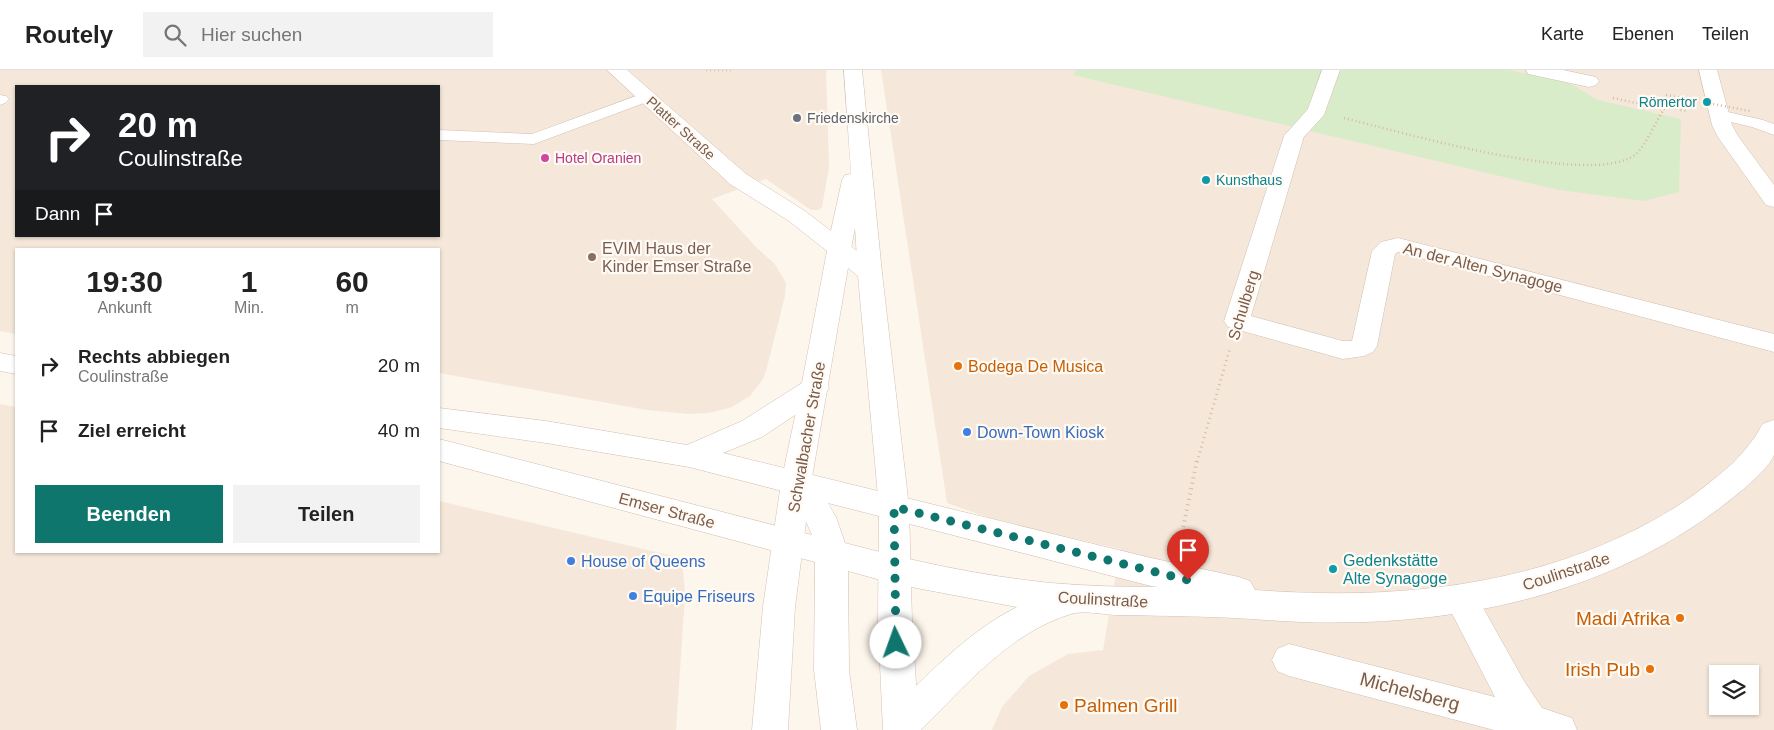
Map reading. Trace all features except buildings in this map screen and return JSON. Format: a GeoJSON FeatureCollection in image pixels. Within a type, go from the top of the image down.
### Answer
{"type":"FeatureCollection","features":[{"type":"Feature","properties":{"kind":"street","name":"Platter Straße"},"geometry":{"type":"LineString","coordinates":[[616,70],[747,186],[786,228],[837,259],[870,273]]}},
{"type":"Feature","properties":{"kind":"street","name":"Schwalbacher Straße"},"geometry":{"type":"LineString","coordinates":[[853,70],[870,273],[894,507],[895,620],[901,728]]}},
{"type":"Feature","properties":{"kind":"street","name":"Schulberg"},"geometry":{"type":"LineString","coordinates":[[1238,321],[1294,136],[1317,111],[1331,70]]}},
{"type":"Feature","properties":{"kind":"street"},"geometry":{"type":"LineString","coordinates":[[1535,70],[1589,81]]}},
{"type":"Feature","properties":{"kind":"street"},"geometry":{"type":"LineString","coordinates":[[1708,70],[1719,116],[1728,137],[1774,200]]}},
{"type":"Feature","properties":{"kind":"street","name":"Schwalbacher Straße"},"geometry":{"type":"LineString","coordinates":[[770,730],[779,607],[796,483],[859,146]]}},
{"type":"Feature","properties":{"kind":"street","name":"An der Alten Synagoge"},"geometry":{"type":"LineString","coordinates":[[1238,321],[1343,350],[1355,350],[1364,346],[1384,251],[1389,247],[1398,245],[1774,343]]}},
{"type":"Feature","properties":{"kind":"street"},"geometry":{"type":"LineString","coordinates":[[0,362],[15,365]]}},
{"type":"Feature","properties":{"kind":"street"},"geometry":{"type":"LineString","coordinates":[[689,456],[752,429],[815,388]]}},
{"type":"Feature","properties":{"kind":"street"},"geometry":{"type":"LineString","coordinates":[[440,418],[546,432],[689,456],[796,483],[822,516],[832,554],[831,663],[839,730]]}},
{"type":"Feature","properties":{"kind":"street","name":"Coulinstraße"},"geometry":{"type":"LineString","coordinates":[[894,570],[969,586],[1075,599],[1226,603],[1314,608],[1377,607],[1462,600],[1549,580],[1592,565],[1631,548],[1666,529],[1709,501],[1744,470],[1774,430]]}},
{"type":"Feature","properties":{"kind":"street","name":"Emser Straße"},"geometry":{"type":"LineString","coordinates":[[440,450],[894,570]]}},
{"type":"Feature","properties":{"kind":"street","name":"Coulinstraße"},"geometry":{"type":"LineString","coordinates":[[796,483],[1151,572],[1314,608]]}},
{"type":"Feature","properties":{"kind":"street"},"geometry":{"type":"LineString","coordinates":[[901,728],[956,670],[990,641],[1026,618],[1050,607],[1075,599]]}},
{"type":"Feature","properties":{"kind":"street","name":"Michelsberg"},"geometry":{"type":"LineString","coordinates":[[1462,600],[1512,693],[1545,726]]}},
{"type":"Feature","properties":{"kind":"street","name":"Michelsberg"},"geometry":{"type":"LineString","coordinates":[[1290,660],[1545,726]]}},
{"type":"Feature","properties":{"kind":"lane"},"geometry":{"type":"LineString","coordinates":[[440,135],[534,138],[647,97]]}},
{"type":"Feature","properties":{"kind":"lane"},"geometry":{"type":"LineString","coordinates":[[1719,116],[1757,123],[1774,130]]}},
{"type":"Feature","properties":{"kind":"path"},"geometry":{"type":"LineString","coordinates":[[706,70],[733,70]]}},
{"type":"Feature","properties":{"kind":"path"},"geometry":{"type":"LineString","coordinates":[[1589,81],[1589,85],[1613,91],[1613,98],[1664,109]]}},
{"type":"Feature","properties":{"kind":"path"},"geometry":{"type":"LineString","coordinates":[[1666,95],[1750,111]]}},
{"type":"Feature","properties":{"kind":"path"},"geometry":{"type":"LineString","coordinates":[[1317,111],[1508,157],[1566,166],[1608,166],[1635,155],[1664,109],[1664,101],[1681,104],[1680,110],[1692,112]]}},
{"type":"Feature","properties":{"kind":"path","name":"Schulberg"},"geometry":{"type":"LineString","coordinates":[[1179,550],[1195,467],[1238,321]]}},
{"type":"Feature","properties":{"kind":"shaded area"},"geometry":{"type":"Polygon","coordinates":[[[0,70],[826,70],[829,167],[822,207],[819,210],[811,210],[766,179],[712,199],[757,248],[774,263],[786,283],[785,296],[763,379],[750,396],[732,407],[709,413],[689,414],[647,410],[440,373],[440,248],[15,248],[15,334],[0,331],[0,70]]]}},
{"type":"Feature","properties":{"kind":"shaded area"},"geometry":{"type":"Polygon","coordinates":[[[881,70],[1774,70],[1774,730],[992,730],[1002,707],[1029,676],[1068,654],[1103,650],[1120,549],[992,519],[947,503],[881,70]]]}},
{"type":"Feature","properties":{"kind":"shaded area"},"geometry":{"type":"Polygon","coordinates":[[[0,404],[15,407],[15,553],[440,553],[440,501],[682,558],[685,596],[676,730],[0,730],[0,404]]]}},
{"type":"Feature","properties":{"kind":"green space"},"geometry":{"type":"Polygon","coordinates":[[[1076,70],[1509,70],[1569,83],[1598,100],[1681,119],[1679,192],[1644,201],[1559,190],[1073,75],[1076,70]]]}},
{"type":"Feature","properties":{"kind":"place","name":"Römertor"},"geometry":{"type":"Point","coordinates":[1707,102]}},
{"type":"Feature","properties":{"kind":"place","name":"Friedenskirche"},"geometry":{"type":"Point","coordinates":[797,118]}},
{"type":"Feature","properties":{"kind":"place","name":"Hotel Oranien"},"geometry":{"type":"Point","coordinates":[545,158]}},
{"type":"Feature","properties":{"kind":"place","name":"Kunsthaus"},"geometry":{"type":"Point","coordinates":[1206,180]}},
{"type":"Feature","properties":{"kind":"place","name":"EVIM Haus der Kinder Emser Straße"},"geometry":{"type":"Point","coordinates":[592,257]}},
{"type":"Feature","properties":{"kind":"place","name":"Bodega De Musica"},"geometry":{"type":"Point","coordinates":[958,366]}},
{"type":"Feature","properties":{"kind":"place","name":"Down-Town Kiosk"},"geometry":{"type":"Point","coordinates":[967,432]}},
{"type":"Feature","properties":{"kind":"place","name":"House of Queens"},"geometry":{"type":"Point","coordinates":[571,561]}},
{"type":"Feature","properties":{"kind":"place","name":"Gedenkstätte Alte Synagoge"},"geometry":{"type":"Point","coordinates":[1333,569]}},
{"type":"Feature","properties":{"kind":"place","name":"Equipe Friseurs"},"geometry":{"type":"Point","coordinates":[633,596]}},
{"type":"Feature","properties":{"kind":"place","name":"Madi Afrika"},"geometry":{"type":"Point","coordinates":[1680,618]}},
{"type":"Feature","properties":{"kind":"place","name":"Irish Pub"},"geometry":{"type":"Point","coordinates":[1650,669]}},
{"type":"Feature","properties":{"kind":"place","name":"Palmen Grill"},"geometry":{"type":"Point","coordinates":[1064,705]}},
{"type":"Feature","properties":{"kind":"route"},"geometry":{"type":"LineString","coordinates":[[896,643],[894,507],[1188,580]]}}]}
